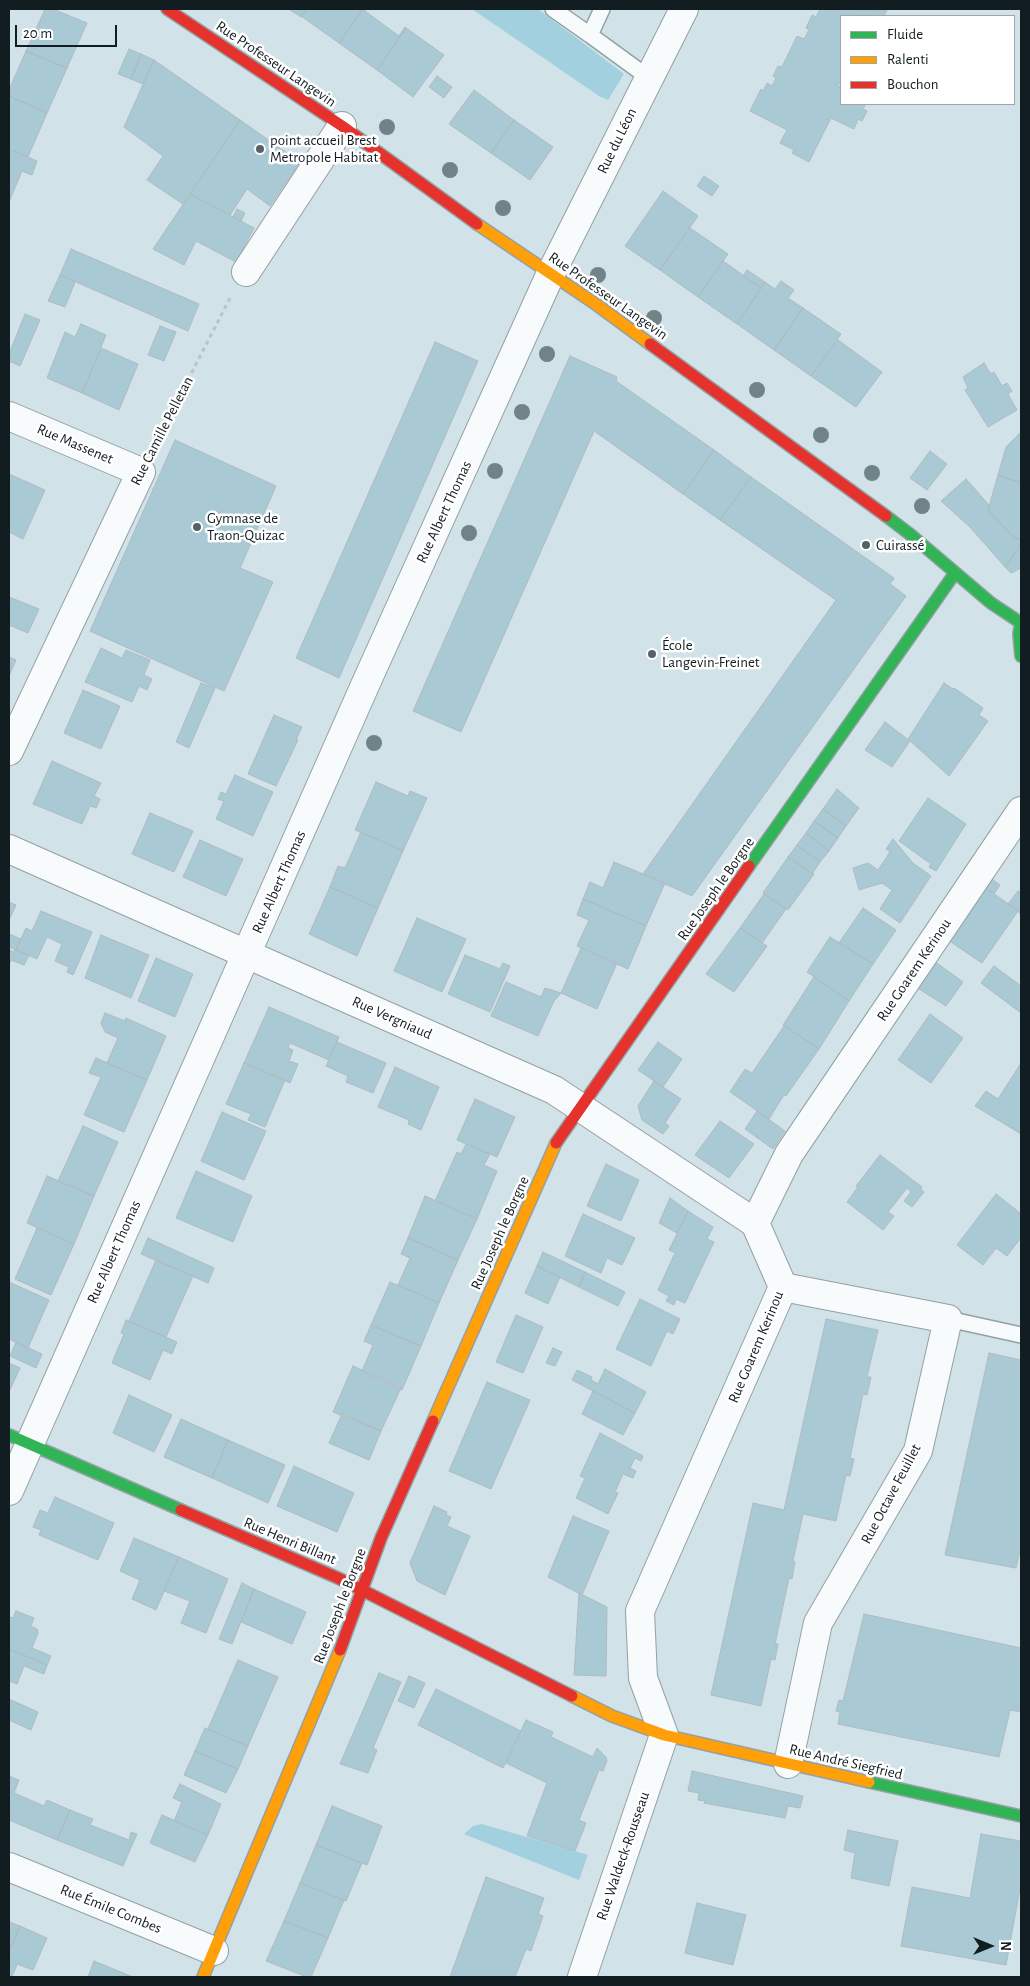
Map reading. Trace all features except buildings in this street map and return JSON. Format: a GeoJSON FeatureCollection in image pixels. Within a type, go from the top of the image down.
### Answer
{"type":"FeatureCollection","features":[{"type":"Feature","properties":{"kind":"street","name":"Rue Professeur Langevin"},"geometry":{"type":"LineString","coordinates":[[167,9],[342,126],[498,239],[552,273],[605,310],[911,535],[991,603],[1021,622]]}},
{"type":"Feature","properties":{"kind":"street","name":"Rue du Léon"},"geometry":{"type":"LineString","coordinates":[[552,273],[684,9]]}},
{"type":"Feature","properties":{"kind":"street"},"geometry":{"type":"LineString","coordinates":[[246,272],[342,126]]}},
{"type":"Feature","properties":{"kind":"street","name":"Rue Albert Thomas"},"geometry":{"type":"LineString","coordinates":[[9,1491],[19,1439],[246,955],[366,683],[552,273]]}},
{"type":"Feature","properties":{"kind":"street","name":"Rue Massenet"},"geometry":{"type":"LineString","coordinates":[[9,416],[141,472]]}},
{"type":"Feature","properties":{"kind":"street","name":"Rue Camille Pelletan"},"geometry":{"type":"LineString","coordinates":[[9,751],[141,472]]}},
{"type":"Feature","properties":{"kind":"street","name":"Rue Joseph le Borgne"},"geometry":{"type":"LineString","coordinates":[[203,1977],[345,1639],[381,1538],[560,1136],[955,573]]}},
{"type":"Feature","properties":{"kind":"street"},"geometry":{"type":"LineString","coordinates":[[1021,622],[1019,634],[1021,656]]}},
{"type":"Feature","properties":{"kind":"street","name":"Rue Goarem Kerinou"},"geometry":{"type":"LineString","coordinates":[[664,1735],[643,1678],[640,1611],[783,1287],[755,1224],[789,1154],[1021,811]]}},
{"type":"Feature","properties":{"kind":"street","name":"Rue Vergniaud"},"geometry":{"type":"LineString","coordinates":[[9,849],[554,1090],[755,1224]]}},
{"type":"Feature","properties":{"kind":"street"},"geometry":{"type":"LineString","coordinates":[[783,1287],[948,1319]]}},
{"type":"Feature","properties":{"kind":"street","name":"Rue Octave Feuillet"},"geometry":{"type":"LineString","coordinates":[[788,1764],[818,1623],[918,1450],[948,1319]]}},
{"type":"Feature","properties":{"kind":"street","name":"Rue Henri Billant"},"geometry":{"type":"LineString","coordinates":[[19,1439],[338,1578],[612,1716],[664,1735]]}},
{"type":"Feature","properties":{"kind":"street","name":"Rue André Siegfried"},"geometry":{"type":"LineString","coordinates":[[664,1735],[1021,1816]]}},
{"type":"Feature","properties":{"kind":"street","name":"Rue Waldeck-Rousseau"},"geometry":{"type":"LineString","coordinates":[[582,1977],[664,1735]]}},
{"type":"Feature","properties":{"kind":"street","name":"Rue Émile Combes"},"geometry":{"type":"LineString","coordinates":[[9,1867],[214,1951]]}},
{"type":"Feature","properties":{"kind":"lane"},"geometry":{"type":"LineString","coordinates":[[553,9],[648,78]]}},
{"type":"Feature","properties":{"kind":"lane"},"geometry":{"type":"LineString","coordinates":[[590,35],[602,9]]}},
{"type":"Feature","properties":{"kind":"lane"},"geometry":{"type":"LineString","coordinates":[[948,1319],[1021,1336]]}},
{"type":"Feature","properties":{"kind":"path","name":"Rue Camille Pelletan"},"geometry":{"type":"LineString","coordinates":[[141,472],[234,291],[246,272]]}},
{"type":"Feature","properties":{"kind":"shaded area"},"geometry":{"type":"Polygon","coordinates":[[[472,9],[538,9],[624,74],[608,100],[599,96],[472,9]]]}},
{"type":"Feature","properties":{"kind":"shaded area"},"geometry":{"type":"Polygon","coordinates":[[[482,1824],[588,1855],[579,1880],[464,1834],[473,1826],[482,1824]]]}},
{"type":"Feature","properties":{"kind":"traffic: fast"},"geometry":{"type":"LineString","coordinates":[[886,516],[991,603],[1021,623]]}},
{"type":"Feature","properties":{"kind":"traffic: fast"},"geometry":{"type":"LineString","coordinates":[[749,866],[955,573]]}},
{"type":"Feature","properties":{"kind":"traffic: fast"},"geometry":{"type":"LineString","coordinates":[[1021,622],[1019,634],[1021,656]]}},
{"type":"Feature","properties":{"kind":"traffic: fast"},"geometry":{"type":"LineString","coordinates":[[9,1435],[181,1510]]}},
{"type":"Feature","properties":{"kind":"traffic: fast"},"geometry":{"type":"LineString","coordinates":[[869,1782],[1021,1816]]}},
{"type":"Feature","properties":{"kind":"traffic: slow"},"geometry":{"type":"LineString","coordinates":[[477,224],[597,305],[650,344]]}},
{"type":"Feature","properties":{"kind":"traffic: slow"},"geometry":{"type":"LineString","coordinates":[[433,1421],[556,1143]]}},
{"type":"Feature","properties":{"kind":"traffic: slow"},"geometry":{"type":"LineString","coordinates":[[203,1977],[340,1650]]}},
{"type":"Feature","properties":{"kind":"traffic: slow"},"geometry":{"type":"LineString","coordinates":[[572,1696],[612,1716],[664,1735],[869,1782]]}},
{"type":"Feature","properties":{"kind":"traffic: jam"},"geometry":{"type":"LineString","coordinates":[[167,9],[342,126],[477,224]]}},
{"type":"Feature","properties":{"kind":"traffic: jam"},"geometry":{"type":"LineString","coordinates":[[650,344],[886,516]]}},
{"type":"Feature","properties":{"kind":"traffic: jam"},"geometry":{"type":"LineString","coordinates":[[556,1143],[749,866]]}},
{"type":"Feature","properties":{"kind":"traffic: jam"},"geometry":{"type":"LineString","coordinates":[[340,1650],[381,1538],[433,1421]]}},
{"type":"Feature","properties":{"kind":"traffic: jam"},"geometry":{"type":"LineString","coordinates":[[181,1510],[338,1578],[572,1696]]}},
{"type":"Feature","properties":{"kind":"place","name":"point accueil Brest Metropole Habitat"},"geometry":{"type":"Point","coordinates":[260,149]}},
{"type":"Feature","properties":{"kind":"place","name":"Gymnase de Traon-Quizac"},"geometry":{"type":"Point","coordinates":[197,527]}},
{"type":"Feature","properties":{"kind":"place","name":"Cuirassé"},"geometry":{"type":"Point","coordinates":[866,545]}},
{"type":"Feature","properties":{"kind":"place","name":"École Langevin-Freinet"},"geometry":{"type":"Point","coordinates":[652,654]}}]}
